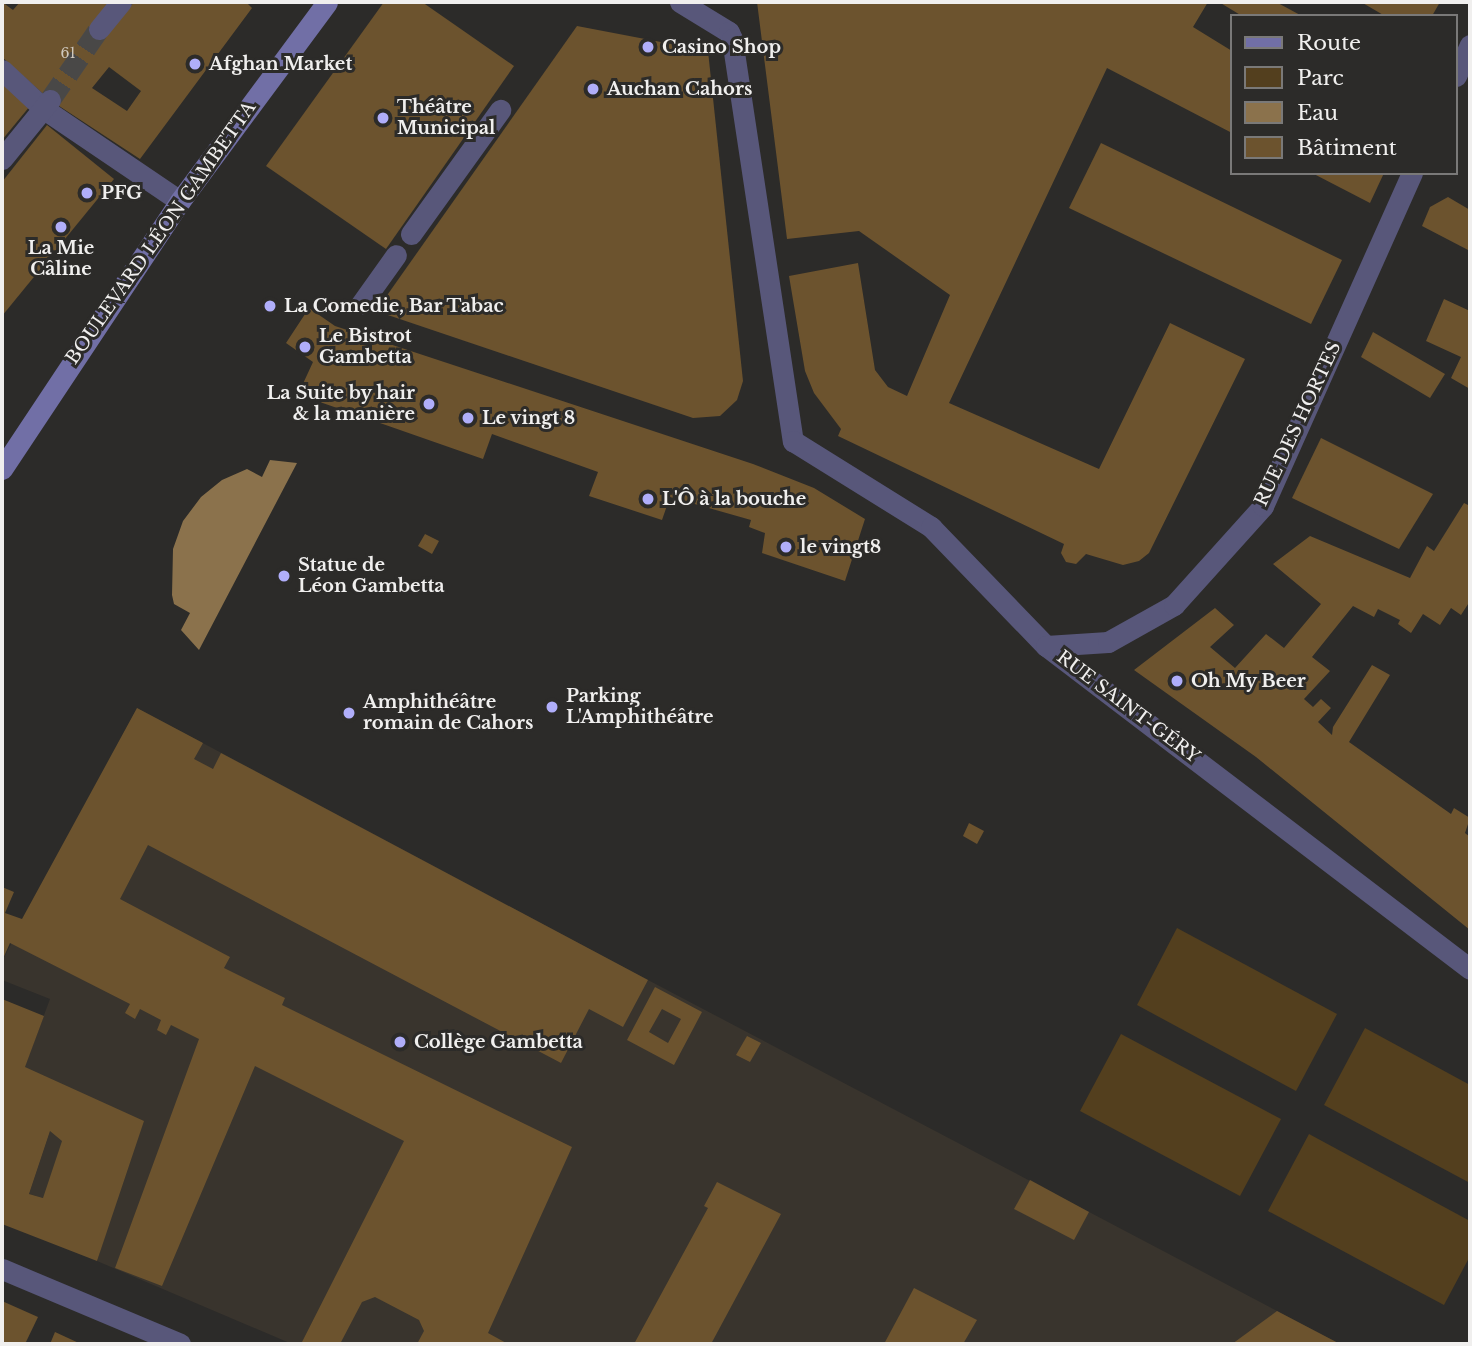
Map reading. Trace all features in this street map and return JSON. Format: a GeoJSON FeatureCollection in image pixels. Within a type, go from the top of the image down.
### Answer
{"type":"FeatureCollection","features":[{"type":"Feature","properties":{"kind":"main road","name":"BOULEVARD LÉON GAMBETTA"},"geometry":{"type":"LineString","coordinates":[[2,469],[180,201],[327,2]]}},
{"type":"Feature","properties":{"kind":"street"},"geometry":{"type":"LineString","coordinates":[[99,29],[121,2]]}},
{"type":"Feature","properties":{"kind":"street","name":"RUE SAINT-GÉRY"},"geometry":{"type":"LineString","coordinates":[[680,2],[729,32],[793,441],[932,527],[1046,646],[1470,969]]}},
{"type":"Feature","properties":{"kind":"street"},"geometry":{"type":"LineString","coordinates":[[1458,72],[1470,45]]}},
{"type":"Feature","properties":{"kind":"street"},"geometry":{"type":"LineString","coordinates":[[2,70],[180,201]]}},
{"type":"Feature","properties":{"kind":"street"},"geometry":{"type":"LineString","coordinates":[[2,159],[47,105]]}},
{"type":"Feature","properties":{"kind":"street"},"geometry":{"type":"LineString","coordinates":[[411,234],[500,110]]}},
{"type":"Feature","properties":{"kind":"street","name":"RUE DES HORTES"},"geometry":{"type":"LineString","coordinates":[[1046,646],[1108,642],[1174,605],[1263,506],[1411,175]]}},
{"type":"Feature","properties":{"kind":"street"},"geometry":{"type":"LineString","coordinates":[[361,304],[396,255]]}},
{"type":"Feature","properties":{"kind":"street"},"geometry":{"type":"LineString","coordinates":[[2,1269],[180,1344]]}},
{"type":"Feature","properties":{"kind":"shaded area","name":"Collège Gambetta"},"geometry":{"type":"Polygon","coordinates":[[[137,708],[1340,1344],[292,1344],[97,1261],[125,1170],[43,1198],[29,1194],[55,1116],[13,1098],[50,999],[2,980],[2,961],[137,708]]]}},
{"type":"Feature","properties":{"kind":"green space"},"geometry":{"type":"Polygon","coordinates":[[[1177,928],[1337,1014],[1296,1091],[1137,1005],[1177,928]]]}},
{"type":"Feature","properties":{"kind":"green space"},"geometry":{"type":"Polygon","coordinates":[[[1365,1028],[1470,1085],[1470,1183],[1324,1105],[1365,1028]]]}},
{"type":"Feature","properties":{"kind":"green space"},"geometry":{"type":"Polygon","coordinates":[[[1121,1034],[1281,1119],[1240,1196],[1080,1111],[1121,1034]]]}},
{"type":"Feature","properties":{"kind":"green space"},"geometry":{"type":"Polygon","coordinates":[[[1309,1134],[1470,1221],[1470,1256],[1444,1305],[1268,1211],[1309,1134]]]}},
{"type":"Feature","properties":{"kind":"water"},"geometry":{"type":"Polygon","coordinates":[[[270,460],[297,463],[199,650],[181,630],[190,613],[174,604],[172,595],[173,549],[183,521],[201,497],[222,480],[247,469],[262,477],[270,460]]]}},
{"type":"Feature","properties":{"kind":"building"},"geometry":{"type":"Polygon","coordinates":[[[2,2],[13,10],[20,2],[108,2],[106,35],[134,2],[246,2],[252,8],[140,159],[50,100],[2,57],[2,2]],[[109,67],[92,88],[127,111],[141,91],[109,67]]]}},
{"type":"Feature","properties":{"kind":"building"},"geometry":{"type":"Polygon","coordinates":[[[384,2],[422,2],[514,66],[386,249],[266,166],[384,2]]]}},
{"type":"Feature","properties":{"kind":"building"},"geometry":{"type":"Polygon","coordinates":[[[757,2],[1208,2],[1193,27],[1230,50],[1230,132],[1107,68],[949,403],[1099,469],[1170,323],[1245,359],[1149,553],[1139,561],[1123,565],[1086,554],[1076,564],[1066,562],[1061,553],[1064,544],[838,436],[841,429],[814,393],[805,371],[789,276],[858,263],[875,370],[888,387],[907,396],[950,295],[859,231],[787,239],[757,2]]]}},
{"type":"Feature","properties":{"kind":"building"},"geometry":{"type":"Polygon","coordinates":[[[1219,2],[1276,2],[1298,14],[1239,14],[1219,2]]]}},
{"type":"Feature","properties":{"kind":"building"},"geometry":{"type":"Polygon","coordinates":[[[1361,2],[1440,2],[1433,14],[1382,14],[1361,2]]]}},
{"type":"Feature","properties":{"kind":"building"},"geometry":{"type":"Polygon","coordinates":[[[577,26],[708,51],[743,381],[737,400],[720,416],[693,418],[376,311],[577,26]]]}},
{"type":"Feature","properties":{"kind":"building"},"geometry":{"type":"Polygon","coordinates":[[[2,80],[30,106],[2,140],[2,80]]]}},
{"type":"Feature","properties":{"kind":"building"},"geometry":{"type":"Polygon","coordinates":[[[47,125],[114,179],[2,316],[2,182],[47,125]]]}},
{"type":"Feature","properties":{"kind":"building"},"geometry":{"type":"Polygon","coordinates":[[[1101,143],[1342,260],[1311,324],[1069,208],[1101,143]]]}},
{"type":"Feature","properties":{"kind":"building"},"geometry":{"type":"Polygon","coordinates":[[[1316,175],[1383,175],[1370,203],[1316,175]]]}},
{"type":"Feature","properties":{"kind":"building"},"geometry":{"type":"Polygon","coordinates":[[[1448,197],[1470,210],[1470,251],[1422,226],[1430,207],[1448,197]]]}},
{"type":"Feature","properties":{"kind":"building"},"geometry":{"type":"Polygon","coordinates":[[[1444,299],[1470,311],[1470,389],[1451,378],[1461,357],[1426,341],[1444,299]]]}},
{"type":"Feature","properties":{"kind":"building"},"geometry":{"type":"Polygon","coordinates":[[[309,308],[335,326],[753,464],[814,488],[865,519],[845,581],[762,553],[765,533],[749,527],[751,520],[670,497],[662,520],[589,496],[598,472],[492,434],[483,459],[317,401],[301,388],[313,362],[286,343],[309,308]]]}},
{"type":"Feature","properties":{"kind":"building"},"geometry":{"type":"Polygon","coordinates":[[[1373,332],[1445,374],[1430,398],[1361,357],[1373,332]]]}},
{"type":"Feature","properties":{"kind":"building"},"geometry":{"type":"Polygon","coordinates":[[[1321,438],[1433,494],[1399,549],[1292,498],[1321,438]]]}},
{"type":"Feature","properties":{"kind":"building"},"geometry":{"type":"Polygon","coordinates":[[[1464,503],[1470,506],[1470,601],[1461,615],[1451,608],[1440,625],[1423,614],[1411,633],[1398,624],[1400,620],[1378,609],[1374,617],[1353,606],[1312,657],[1330,671],[1304,699],[1313,707],[1321,699],[1331,708],[1318,722],[1332,735],[1333,727],[1372,665],[1390,675],[1349,742],[1451,814],[1454,808],[1470,818],[1465,833],[1470,837],[1470,930],[1256,757],[1134,670],[1215,608],[1234,625],[1210,647],[1235,668],[1266,634],[1284,648],[1321,604],[1273,564],[1310,536],[1410,578],[1427,546],[1434,551],[1464,503]]]}},
{"type":"Feature","properties":{"kind":"building"},"geometry":{"type":"Polygon","coordinates":[[[425,534],[439,541],[432,554],[418,546],[425,534]]]}},
{"type":"Feature","properties":{"kind":"building"},"geometry":{"type":"Polygon","coordinates":[[[137,708],[203,743],[194,759],[213,769],[221,753],[648,980],[623,1027],[589,1009],[561,1063],[148,845],[120,899],[230,957],[224,968],[285,998],[282,1005],[572,1147],[488,1333],[508,1344],[417,1344],[424,1331],[419,1320],[375,1297],[362,1302],[340,1344],[301,1344],[404,1141],[255,1066],[162,1286],[115,1268],[199,1039],[171,1025],[166,1035],[157,1030],[161,1020],[140,1009],[135,1019],[125,1013],[130,1004],[10,943],[2,961],[2,887],[14,892],[5,913],[22,919],[137,708]]]}},
{"type":"Feature","properties":{"kind":"building"},"geometry":{"type":"Polygon","coordinates":[[[969,823],[984,831],[977,844],[963,836],[969,823]]]}},
{"type":"Feature","properties":{"kind":"building"},"geometry":{"type":"Polygon","coordinates":[[[655,987],[702,1012],[674,1065],[627,1040],[655,987]],[[662,1009],[649,1032],[668,1043],[681,1019],[662,1009]]]}},
{"type":"Feature","properties":{"kind":"building"},"geometry":{"type":"Polygon","coordinates":[[[2,999],[44,1016],[25,1067],[144,1121],[97,1261],[2,1224],[2,999]],[[50,1131],[29,1194],[43,1198],[62,1141],[50,1131]]]}},
{"type":"Feature","properties":{"kind":"building"},"geometry":{"type":"Polygon","coordinates":[[[747,1036],[761,1043],[750,1062],[736,1055],[747,1036]]]}},
{"type":"Feature","properties":{"kind":"building"},"geometry":{"type":"Polygon","coordinates":[[[1030,1180],[1089,1212],[1074,1240],[1014,1209],[1030,1180]]]}},
{"type":"Feature","properties":{"kind":"building"},"geometry":{"type":"Polygon","coordinates":[[[717,1182],[781,1214],[711,1344],[634,1344],[708,1208],[704,1206],[717,1182]]]}},
{"type":"Feature","properties":{"kind":"building"},"geometry":{"type":"Polygon","coordinates":[[[914,1288],[977,1320],[963,1344],[884,1344],[914,1288]]]}},
{"type":"Feature","properties":{"kind":"building"},"geometry":{"type":"Polygon","coordinates":[[[2,1301],[38,1317],[25,1344],[2,1344],[2,1301]]]}},
{"type":"Feature","properties":{"kind":"building"},"geometry":{"type":"Polygon","coordinates":[[[1277,1311],[1340,1344],[1232,1344],[1277,1311]]]}},
{"type":"Feature","properties":{"kind":"building"},"geometry":{"type":"Polygon","coordinates":[[[55,1332],[81,1344],[50,1344],[55,1332]]]}},
{"type":"Feature","properties":{"kind":"tunnel"},"geometry":{"type":"LineString","coordinates":[[50,100],[99,29]]}},
{"type":"Feature","properties":{"kind":"place","name":"Casino Shop"},"geometry":{"type":"Point","coordinates":[648,47]}},
{"type":"Feature","properties":{"kind":"place","name":"Afghan Market"},"geometry":{"type":"Point","coordinates":[195,64]}},
{"type":"Feature","properties":{"kind":"place","name":"Auchan Cahors"},"geometry":{"type":"Point","coordinates":[593,89]}},
{"type":"Feature","properties":{"kind":"place","name":"Théâtre Municipal"},"geometry":{"type":"Point","coordinates":[383,118]}},
{"type":"Feature","properties":{"kind":"place","name":"PFG"},"geometry":{"type":"Point","coordinates":[87,193]}},
{"type":"Feature","properties":{"kind":"place","name":"La Mie Câline"},"geometry":{"type":"Point","coordinates":[61,227]}},
{"type":"Feature","properties":{"kind":"place","name":"La Comedie, Bar Tabac"},"geometry":{"type":"Point","coordinates":[270,306]}},
{"type":"Feature","properties":{"kind":"place","name":"Le Bistrot Gambetta"},"geometry":{"type":"Point","coordinates":[305,347]}},
{"type":"Feature","properties":{"kind":"place","name":"La Suite by hair & la manière"},"geometry":{"type":"Point","coordinates":[429,404]}},
{"type":"Feature","properties":{"kind":"place","name":"Le vingt 8"},"geometry":{"type":"Point","coordinates":[468,418]}},
{"type":"Feature","properties":{"kind":"place","name":"L'Ô à la bouche"},"geometry":{"type":"Point","coordinates":[648,499]}},
{"type":"Feature","properties":{"kind":"place","name":"le vingt8"},"geometry":{"type":"Point","coordinates":[786,547]}},
{"type":"Feature","properties":{"kind":"place","name":"Statue de Léon Gambetta"},"geometry":{"type":"Point","coordinates":[284,576]}},
{"type":"Feature","properties":{"kind":"place","name":"Oh My Beer"},"geometry":{"type":"Point","coordinates":[1177,681]}},
{"type":"Feature","properties":{"kind":"place","name":"Parking L'Amphithéâtre"},"geometry":{"type":"Point","coordinates":[552,707]}},
{"type":"Feature","properties":{"kind":"place","name":"Amphithéâtre romain de Cahors"},"geometry":{"type":"Point","coordinates":[349,713]}},
{"type":"Feature","properties":{"kind":"place","name":"Collège Gambetta"},"geometry":{"type":"Point","coordinates":[400,1042]}}]}
